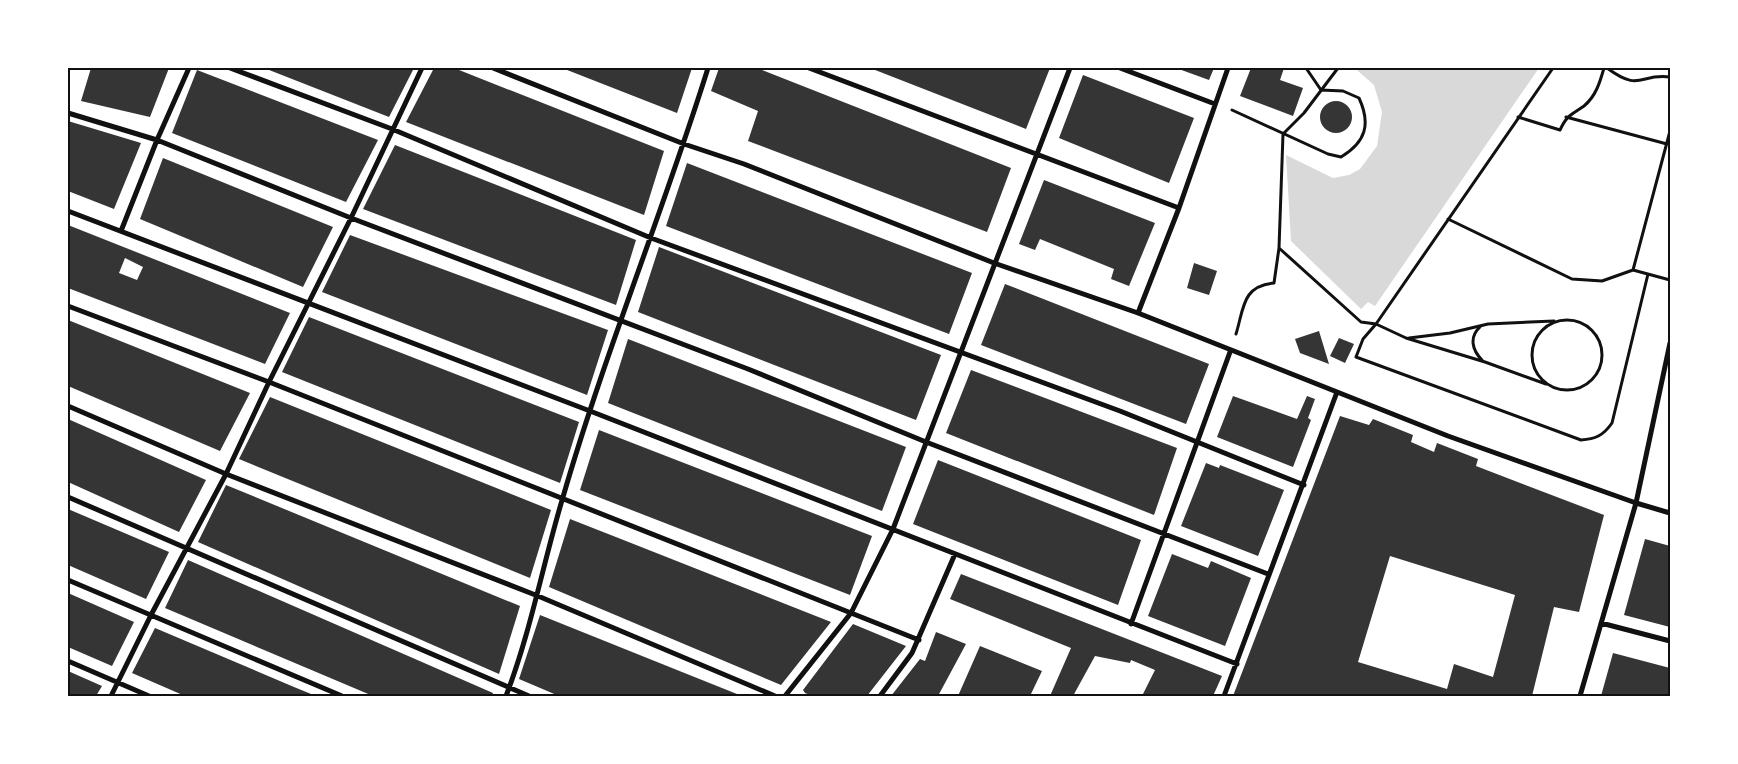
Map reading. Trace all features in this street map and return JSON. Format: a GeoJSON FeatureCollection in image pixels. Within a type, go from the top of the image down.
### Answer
{"type":"FeatureCollection","features":[{"type":"Feature","properties":{"kind":"street"},"geometry":{"type":"LineString","coordinates":[[121,231],[157,140],[189,68]]}},
{"type":"Feature","properties":{"kind":"street"},"geometry":{"type":"LineString","coordinates":[[230,68],[392,128],[651,238],[961,351],[1304,485]]}},
{"type":"Feature","properties":{"kind":"street"},"geometry":{"type":"LineString","coordinates":[[111,696],[151,615],[226,474],[269,382],[352,218],[392,128],[422,68]]}},
{"type":"Feature","properties":{"kind":"street"},"geometry":{"type":"LineString","coordinates":[[493,68],[684,144],[744,164],[994,263],[1138,313],[1230,352],[1448,436],[1636,503],[1670,513]]}},
{"type":"Feature","properties":{"kind":"street"},"geometry":{"type":"LineString","coordinates":[[506,696],[538,596],[562,498],[621,320],[684,144],[708,68]]}},
{"type":"Feature","properties":{"kind":"street"},"geometry":{"type":"LineString","coordinates":[[809,68],[1179,208]]}},
{"type":"Feature","properties":{"kind":"street"},"geometry":{"type":"LineString","coordinates":[[785,696],[851,614],[893,529],[1070,68]]}},
{"type":"Feature","properties":{"kind":"street"},"geometry":{"type":"LineString","coordinates":[[1120,68],[1215,104]]}},
{"type":"Feature","properties":{"kind":"street"},"geometry":{"type":"LineString","coordinates":[[1138,313],[1179,208],[1228,68]]}},
{"type":"Feature","properties":{"kind":"street"},"geometry":{"type":"LineString","coordinates":[[68,112],[157,140],[352,218],[748,369],[926,442],[1268,574]]}},
{"type":"Feature","properties":{"kind":"street"},"geometry":{"type":"LineString","coordinates":[[68,210],[590,411],[1237,664]]}},
{"type":"Feature","properties":{"kind":"street"},"geometry":{"type":"LineString","coordinates":[[68,306],[269,382],[918,640]]}},
{"type":"Feature","properties":{"kind":"street"},"geometry":{"type":"LineString","coordinates":[[1580,696],[1636,503],[1668,370],[1670,343]]}},
{"type":"Feature","properties":{"kind":"street"},"geometry":{"type":"LineString","coordinates":[[1131,624],[1230,352]]}},
{"type":"Feature","properties":{"kind":"street"},"geometry":{"type":"LineString","coordinates":[[1224,696],[1337,392]]}},
{"type":"Feature","properties":{"kind":"street"},"geometry":{"type":"LineString","coordinates":[[68,406],[226,474],[538,596],[775,696]]}},
{"type":"Feature","properties":{"kind":"street"},"geometry":{"type":"LineString","coordinates":[[68,497],[529,696]]}},
{"type":"Feature","properties":{"kind":"street"},"geometry":{"type":"LineString","coordinates":[[880,696],[912,653],[955,554]]}},
{"type":"Feature","properties":{"kind":"street"},"geometry":{"type":"LineString","coordinates":[[68,580],[342,696]]}},
{"type":"Feature","properties":{"kind":"street"},"geometry":{"type":"LineString","coordinates":[[1601,623],[1670,641]]}},
{"type":"Feature","properties":{"kind":"street"},"geometry":{"type":"LineString","coordinates":[[68,661],[149,696]]}},
{"type":"Feature","properties":{"kind":"path"},"geometry":{"type":"LineString","coordinates":[[1306,68],[1321,90]]}},
{"type":"Feature","properties":{"kind":"path"},"geometry":{"type":"LineString","coordinates":[[1230,352],[1247,295],[1260,284],[1274,283],[1279,248],[1284,134],[1304,113],[1338,68]]}},
{"type":"Feature","properties":{"kind":"path"},"geometry":{"type":"LineString","coordinates":[[1553,68],[1376,324],[1363,339],[1356,357],[1581,440],[1595,438],[1606,432],[1612,423],[1648,274]]}},
{"type":"Feature","properties":{"kind":"path"},"geometry":{"type":"LineString","coordinates":[[1518,117],[1560,130],[1566,117],[1586,105],[1598,89],[1606,68],[1632,82],[1670,76]]}},
{"type":"Feature","properties":{"kind":"path"},"geometry":{"type":"LineString","coordinates":[[1215,104],[1328,154],[1341,157],[1354,149],[1364,133],[1366,114],[1359,98],[1343,91],[1321,90]]}},
{"type":"Feature","properties":{"kind":"path"},"geometry":{"type":"LineString","coordinates":[[1566,117],[1667,144]]}},
{"type":"Feature","properties":{"kind":"path"},"geometry":{"type":"LineString","coordinates":[[1633,270],[1670,130]]}},
{"type":"Feature","properties":{"kind":"path"},"geometry":{"type":"LineString","coordinates":[[1448,219],[1572,279],[1602,282],[1633,270],[1670,280]]}},
{"type":"Feature","properties":{"kind":"path"},"geometry":{"type":"LineString","coordinates":[[1279,248],[1361,322],[1376,324],[1406,338],[1567,390],[1578,388],[1588,383],[1600,366],[1602,355],[1595,334],[1577,322],[1488,324],[1450,333],[1406,338]]}},
{"type":"Feature","properties":{"kind":"path"},"geometry":{"type":"LineString","coordinates":[[1546,384],[1536,371],[1531,355],[1538,334],[1546,326],[1556,321]]}},
{"type":"Feature","properties":{"kind":"path"},"geometry":{"type":"LineString","coordinates":[[1485,362],[1477,355],[1473,342],[1478,328],[1488,324]]}},
{"type":"Feature","properties":{"kind":"shaded area"},"geometry":{"type":"Polygon","coordinates":[[[1358,68],[1539,68],[1375,306],[1368,302],[1361,309],[1291,241],[1286,155],[1333,178],[1349,175],[1360,169],[1377,146],[1382,112],[1374,85],[1358,71],[1358,68]]]}},
{"type":"Feature","properties":{"kind":"building"},"geometry":{"type":"Polygon","coordinates":[[[91,68],[169,68],[150,117],[81,101],[91,68]]]}},
{"type":"Feature","properties":{"kind":"building"},"geometry":{"type":"Polygon","coordinates":[[[264,68],[414,68],[389,117],[264,68]]]}},
{"type":"Feature","properties":{"kind":"building"},"geometry":{"type":"Polygon","coordinates":[[[434,68],[454,68],[664,151],[644,215],[406,122],[434,68]]]}},
{"type":"Feature","properties":{"kind":"building"},"geometry":{"type":"Polygon","coordinates":[[[562,68],[692,68],[677,113],[562,68]]]}},
{"type":"Feature","properties":{"kind":"building"},"geometry":{"type":"Polygon","coordinates":[[[719,68],[757,68],[1011,168],[987,232],[748,141],[758,111],[711,91],[719,68]]]}},
{"type":"Feature","properties":{"kind":"building"},"geometry":{"type":"Polygon","coordinates":[[[870,68],[1050,68],[1026,129],[870,68]]]}},
{"type":"Feature","properties":{"kind":"building"},"geometry":{"type":"Polygon","coordinates":[[[1176,68],[1214,68],[1209,80],[1176,68]]]}},
{"type":"Feature","properties":{"kind":"building"},"geometry":{"type":"Polygon","coordinates":[[[1251,68],[1284,68],[1280,80],[1303,88],[1293,116],[1240,96],[1251,68]]]}},
{"type":"Feature","properties":{"kind":"building"},"geometry":{"type":"Polygon","coordinates":[[[197,70],[378,140],[346,202],[172,133],[197,70]]]}},
{"type":"Feature","properties":{"kind":"building"},"geometry":{"type":"Polygon","coordinates":[[[1083,75],[1194,118],[1169,183],[1059,138],[1083,75]]]}},
{"type":"Feature","properties":{"kind":"building"},"geometry":{"type":"Polygon","coordinates":[[[1336,101],[1342,102],[1347,106],[1351,111],[1351,123],[1347,128],[1342,132],[1336,133],[1330,132],[1325,128],[1321,123],[1320,117],[1321,111],[1325,106],[1330,102],[1336,101]]]}},
{"type":"Feature","properties":{"kind":"building"},"geometry":{"type":"Polygon","coordinates":[[[68,121],[141,143],[114,209],[68,191],[68,121]]]}},
{"type":"Feature","properties":{"kind":"building"},"geometry":{"type":"Polygon","coordinates":[[[395,145],[636,240],[616,305],[363,209],[395,145]]]}},
{"type":"Feature","properties":{"kind":"building"},"geometry":{"type":"Polygon","coordinates":[[[163,158],[333,227],[303,287],[140,219],[163,158]]]}},
{"type":"Feature","properties":{"kind":"building"},"geometry":{"type":"Polygon","coordinates":[[[687,163],[972,273],[949,334],[666,226],[687,163]]]}},
{"type":"Feature","properties":{"kind":"building"},"geometry":{"type":"Polygon","coordinates":[[[1044,180],[1155,223],[1129,286],[1111,279],[1114,269],[1040,239],[1035,250],[1019,244],[1044,180]]]}},
{"type":"Feature","properties":{"kind":"building"},"geometry":{"type":"Polygon","coordinates":[[[68,225],[290,313],[265,364],[68,288],[68,225]],[[125,258],[119,273],[137,280],[143,267],[125,258]]]}},
{"type":"Feature","properties":{"kind":"building"},"geometry":{"type":"Polygon","coordinates":[[[350,235],[608,330],[587,395],[322,292],[350,235]]]}},
{"type":"Feature","properties":{"kind":"building"},"geometry":{"type":"Polygon","coordinates":[[[659,247],[941,355],[916,420],[638,312],[659,247]]]}},
{"type":"Feature","properties":{"kind":"building"},"geometry":{"type":"Polygon","coordinates":[[[1194,263],[1217,271],[1209,295],[1187,288],[1194,263]]]}},
{"type":"Feature","properties":{"kind":"building"},"geometry":{"type":"Polygon","coordinates":[[[1005,284],[1209,364],[1186,424],[981,345],[1005,284]]]}},
{"type":"Feature","properties":{"kind":"building"},"geometry":{"type":"Polygon","coordinates":[[[309,317],[579,422],[560,483],[282,372],[309,317]]]}},
{"type":"Feature","properties":{"kind":"building"},"geometry":{"type":"Polygon","coordinates":[[[68,320],[250,393],[220,451],[68,386],[68,320]]]}},
{"type":"Feature","properties":{"kind":"building"},"geometry":{"type":"Polygon","coordinates":[[[1319,331],[1329,364],[1300,353],[1295,339],[1319,331]]]}},
{"type":"Feature","properties":{"kind":"building"},"geometry":{"type":"Polygon","coordinates":[[[1339,338],[1354,344],[1345,363],[1330,356],[1339,338]]]}},
{"type":"Feature","properties":{"kind":"building"},"geometry":{"type":"Polygon","coordinates":[[[628,339],[906,447],[882,511],[608,403],[628,339]]]}},
{"type":"Feature","properties":{"kind":"building"},"geometry":{"type":"Polygon","coordinates":[[[971,370],[1177,448],[1154,515],[946,433],[971,370]]]}},
{"type":"Feature","properties":{"kind":"building"},"geometry":{"type":"Polygon","coordinates":[[[1233,396],[1297,419],[1307,396],[1315,399],[1308,418],[1311,420],[1293,467],[1217,437],[1233,396]]]}},
{"type":"Feature","properties":{"kind":"building"},"geometry":{"type":"Polygon","coordinates":[[[270,397],[551,510],[530,578],[239,459],[270,397]]]}},
{"type":"Feature","properties":{"kind":"building"},"geometry":{"type":"Polygon","coordinates":[[[1340,416],[1369,425],[1373,419],[1413,435],[1411,442],[1434,452],[1437,443],[1478,459],[1476,466],[1604,515],[1579,612],[1554,607],[1532,696],[1233,696],[1340,416]],[[1390,556],[1358,662],[1447,689],[1454,664],[1493,677],[1515,595],[1390,556]]]}},
{"type":"Feature","properties":{"kind":"building"},"geometry":{"type":"Polygon","coordinates":[[[68,419],[206,480],[179,532],[68,482],[68,419]]]}},
{"type":"Feature","properties":{"kind":"building"},"geometry":{"type":"Polygon","coordinates":[[[599,430],[872,536],[850,595],[580,490],[599,430]]]}},
{"type":"Feature","properties":{"kind":"building"},"geometry":{"type":"Polygon","coordinates":[[[938,460],[1141,540],[1118,605],[913,524],[938,460]]]}},
{"type":"Feature","properties":{"kind":"building"},"geometry":{"type":"Polygon","coordinates":[[[1206,463],[1219,468],[1220,465],[1284,490],[1258,556],[1181,526],[1206,463]]]}},
{"type":"Feature","properties":{"kind":"building"},"geometry":{"type":"Polygon","coordinates":[[[226,485],[520,606],[499,674],[198,542],[226,485]]]}},
{"type":"Feature","properties":{"kind":"building"},"geometry":{"type":"Polygon","coordinates":[[[68,509],[169,552],[146,599],[68,565],[68,509]]]}},
{"type":"Feature","properties":{"kind":"building"},"geometry":{"type":"Polygon","coordinates":[[[570,519],[831,622],[781,685],[549,587],[570,519]]]}},
{"type":"Feature","properties":{"kind":"building"},"geometry":{"type":"Polygon","coordinates":[[[1645,539],[1670,546],[1670,627],[1624,615],[1645,539]]]}},
{"type":"Feature","properties":{"kind":"building"},"geometry":{"type":"Polygon","coordinates":[[[1172,554],[1208,568],[1211,561],[1251,578],[1225,646],[1148,616],[1172,554]]]}},
{"type":"Feature","properties":{"kind":"building"},"geometry":{"type":"Polygon","coordinates":[[[188,560],[493,693],[492,696],[373,696],[165,608],[188,560]]]}},
{"type":"Feature","properties":{"kind":"building"},"geometry":{"type":"Polygon","coordinates":[[[961,574],[1222,676],[1213,696],[1142,696],[1155,670],[1131,660],[1130,663],[1095,656],[1073,696],[1050,696],[1071,648],[950,599],[961,574]]]}},
{"type":"Feature","properties":{"kind":"building"},"geometry":{"type":"Polygon","coordinates":[[[68,593],[134,622],[112,666],[68,647],[68,593]]]}},
{"type":"Feature","properties":{"kind":"building"},"geometry":{"type":"Polygon","coordinates":[[[540,615],[742,696],[559,696],[519,679],[540,615]]]}},
{"type":"Feature","properties":{"kind":"building"},"geometry":{"type":"Polygon","coordinates":[[[853,624],[906,646],[867,696],[813,696],[805,693],[803,690],[853,624]]]}},
{"type":"Feature","properties":{"kind":"building"},"geometry":{"type":"Polygon","coordinates":[[[155,628],[316,696],[185,696],[132,673],[155,628]]]}},
{"type":"Feature","properties":{"kind":"building"},"geometry":{"type":"Polygon","coordinates":[[[936,632],[966,644],[938,696],[891,696],[920,659],[925,661],[936,632]]]}},
{"type":"Feature","properties":{"kind":"building"},"geometry":{"type":"Polygon","coordinates":[[[980,646],[1042,671],[1030,696],[958,696],[980,646]]]}},
{"type":"Feature","properties":{"kind":"building"},"geometry":{"type":"Polygon","coordinates":[[[1613,653],[1670,668],[1670,696],[1601,696],[1613,653]]]}},
{"type":"Feature","properties":{"kind":"building"},"geometry":{"type":"Polygon","coordinates":[[[68,671],[102,686],[96,696],[68,696],[68,671]]]}}]}
